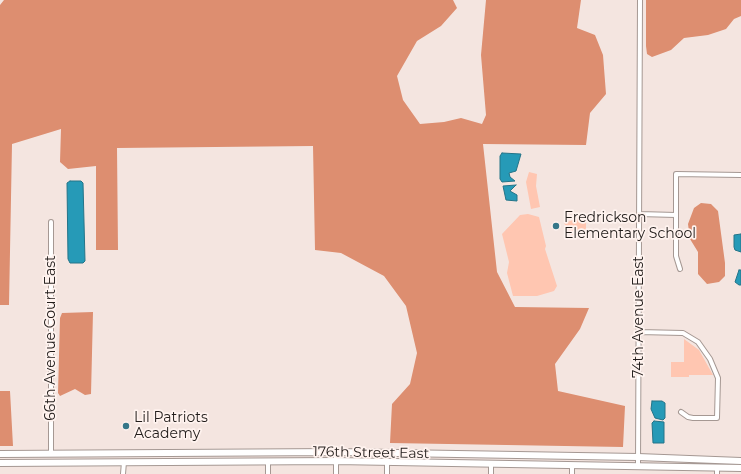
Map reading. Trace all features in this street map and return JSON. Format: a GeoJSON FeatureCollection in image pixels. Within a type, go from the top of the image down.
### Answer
{"type":"FeatureCollection","features":[{"type":"Feature","properties":{"kind":"main road","name":"176th Street East"},"geometry":{"type":"LineString","coordinates":[[0,454],[336,452],[638,457],[740,461]]}},
{"type":"Feature","properties":{"kind":"main road"},"geometry":{"type":"LineString","coordinates":[[0,457],[15,454]]}},
{"type":"Feature","properties":{"kind":"main road","name":"176th Street East"},"geometry":{"type":"LineString","coordinates":[[0,463],[336,461],[638,466],[717,471],[741,468]]}},
{"type":"Feature","properties":{"kind":"main road"},"geometry":{"type":"LineString","coordinates":[[717,471],[721,463],[740,461]]}},
{"type":"Feature","properties":{"kind":"street","name":"74th Avenue East"},"geometry":{"type":"LineString","coordinates":[[638,466],[640,0]]}},
{"type":"Feature","properties":{"kind":"street"},"geometry":{"type":"LineString","coordinates":[[680,269],[676,256],[676,174],[741,175]]}},
{"type":"Feature","properties":{"kind":"street"},"geometry":{"type":"LineString","coordinates":[[639,214],[676,215]]}},
{"type":"Feature","properties":{"kind":"street","name":"66th Avenue Court East"},"geometry":{"type":"LineString","coordinates":[[51,222],[51,454]]}},
{"type":"Feature","properties":{"kind":"street"},"geometry":{"type":"LineString","coordinates":[[639,332],[683,333],[698,342],[710,358],[716,371],[718,389],[717,418],[694,418],[688,417],[681,412]]}},
{"type":"Feature","properties":{"kind":"street"},"geometry":{"type":"LineString","coordinates":[[336,452],[336,474]]}},
{"type":"Feature","properties":{"kind":"street"},"geometry":{"type":"LineString","coordinates":[[124,462],[124,474]]}},
{"type":"Feature","properties":{"kind":"street"},"geometry":{"type":"LineString","coordinates":[[268,462],[268,474]]}},
{"type":"Feature","properties":{"kind":"street"},"geometry":{"type":"LineString","coordinates":[[387,462],[387,474]]}},
{"type":"Feature","properties":{"kind":"street"},"geometry":{"type":"LineString","coordinates":[[491,463],[492,474]]}},
{"type":"Feature","properties":{"kind":"street"},"geometry":{"type":"LineString","coordinates":[[572,465],[572,474]]}},
{"type":"Feature","properties":{"kind":"shaded area"},"geometry":{"type":"Polygon","coordinates":[[[4,0],[453,0],[457,8],[441,26],[417,41],[397,76],[403,100],[420,124],[444,122],[461,118],[482,124],[486,115],[481,55],[486,0],[581,0],[577,28],[595,35],[603,55],[606,94],[590,113],[586,145],[483,144],[497,272],[515,307],[589,308],[580,329],[555,364],[558,391],[625,406],[623,447],[390,443],[392,404],[410,384],[417,353],[406,306],[384,276],[341,253],[315,250],[313,146],[117,148],[118,250],[96,250],[96,166],[68,169],[60,162],[61,129],[12,144],[9,305],[0,305],[0,5],[4,0]]]}},
{"type":"Feature","properties":{"kind":"shaded area"},"geometry":{"type":"Polygon","coordinates":[[[646,0],[741,0],[741,16],[734,19],[726,29],[708,35],[684,38],[671,50],[652,57],[647,54],[646,46],[646,0]]]}},
{"type":"Feature","properties":{"kind":"shaded area"},"geometry":{"type":"Polygon","coordinates":[[[529,172],[537,174],[536,186],[540,207],[531,209],[526,182],[529,172]]]}},
{"type":"Feature","properties":{"kind":"shaded area"},"geometry":{"type":"Polygon","coordinates":[[[701,203],[711,204],[718,211],[725,263],[725,276],[719,282],[707,284],[698,274],[698,252],[690,239],[688,224],[694,208],[701,203]]]}},
{"type":"Feature","properties":{"kind":"shaded area"},"geometry":{"type":"Polygon","coordinates":[[[528,214],[539,217],[546,246],[545,249],[557,286],[554,291],[537,296],[513,296],[507,273],[509,262],[502,234],[520,215],[528,214]]]}},
{"type":"Feature","properties":{"kind":"shaded area"},"geometry":{"type":"Polygon","coordinates":[[[579,218],[586,219],[586,236],[571,235],[564,223],[579,218]]]}},
{"type":"Feature","properties":{"kind":"shaded area"},"geometry":{"type":"Polygon","coordinates":[[[93,312],[91,394],[85,395],[75,389],[60,396],[58,393],[60,318],[62,313],[93,312]]]}},
{"type":"Feature","properties":{"kind":"shaded area"},"geometry":{"type":"Polygon","coordinates":[[[684,339],[699,350],[713,375],[671,377],[671,362],[684,362],[684,339]]]}},
{"type":"Feature","properties":{"kind":"shaded area"},"geometry":{"type":"Polygon","coordinates":[[[0,391],[10,391],[13,446],[0,446],[0,391]]]}},
{"type":"Feature","properties":{"kind":"water"},"geometry":{"type":"Polygon","coordinates":[[[502,153],[521,154],[516,171],[509,173],[510,177],[515,181],[502,182],[500,179],[500,156],[502,153]]]}},
{"type":"Feature","properties":{"kind":"water"},"geometry":{"type":"Polygon","coordinates":[[[70,181],[81,181],[83,183],[85,261],[83,263],[70,263],[68,259],[67,183],[70,181]]]}},
{"type":"Feature","properties":{"kind":"water"},"geometry":{"type":"Polygon","coordinates":[[[516,185],[510,191],[517,195],[517,201],[506,200],[503,186],[516,185]]]}},
{"type":"Feature","properties":{"kind":"water"},"geometry":{"type":"Polygon","coordinates":[[[741,234],[741,252],[735,250],[734,235],[741,234]]]}},
{"type":"Feature","properties":{"kind":"water"},"geometry":{"type":"Polygon","coordinates":[[[739,270],[741,270],[741,285],[735,282],[739,270]]]}},
{"type":"Feature","properties":{"kind":"water"},"geometry":{"type":"Polygon","coordinates":[[[652,401],[662,401],[665,403],[665,418],[663,420],[655,418],[651,409],[652,401]]]}},
{"type":"Feature","properties":{"kind":"water"},"geometry":{"type":"Polygon","coordinates":[[[654,421],[664,422],[664,443],[653,443],[652,423],[654,421]]]}},
{"type":"Feature","properties":{"kind":"place","name":"Fredrickson Elementary School"},"geometry":{"type":"Point","coordinates":[556,226]}},
{"type":"Feature","properties":{"kind":"place","name":"Lil Patriots Academy"},"geometry":{"type":"Point","coordinates":[126,426]}}]}
